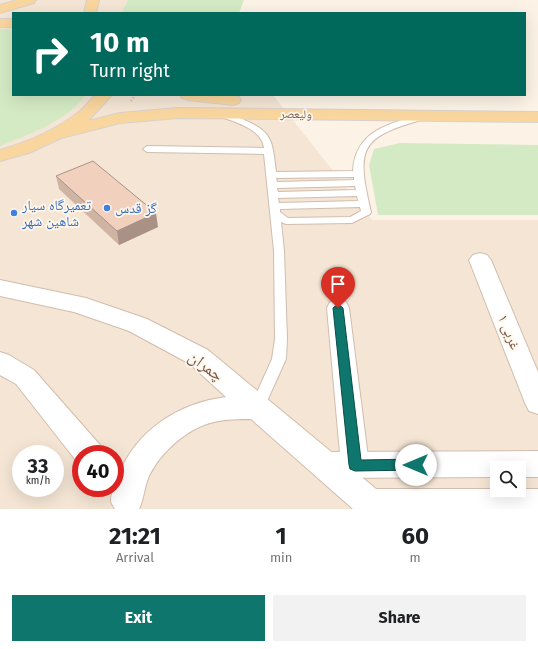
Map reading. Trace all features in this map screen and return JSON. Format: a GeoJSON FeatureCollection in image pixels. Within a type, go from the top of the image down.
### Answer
{"type":"FeatureCollection","features":[{"type":"Feature","properties":{"kind":"main road"},"geometry":{"type":"LineString","coordinates":[[0,9],[30,0]]}},
{"type":"Feature","properties":{"kind":"main road"},"geometry":{"type":"LineString","coordinates":[[90,12],[93,0]]}},
{"type":"Feature","properties":{"kind":"main road"},"geometry":{"type":"LineString","coordinates":[[0,23],[12,23]]}},
{"type":"Feature","properties":{"kind":"main road"},"geometry":{"type":"LineString","coordinates":[[4,156],[56,134],[87,113],[103,96]]}},
{"type":"Feature","properties":{"kind":"main road","name":"ولیعصر"},"geometry":{"type":"LineString","coordinates":[[198,96],[238,100],[538,105]]}},
{"type":"Feature","properties":{"kind":"main road","name":"ولیعصر"},"geometry":{"type":"LineString","coordinates":[[56,134],[120,118],[178,113],[538,117]]}},
{"type":"Feature","properties":{"kind":"main road","name":"چمران"},"geometry":{"type":"LineString","coordinates":[[0,288],[78,304],[138,325],[200,357],[257,408],[374,507]]}},
{"type":"Feature","properties":{"kind":"main road"},"geometry":{"type":"LineString","coordinates":[[0,362],[25,377],[82,445]]}},
{"type":"Feature","properties":{"kind":"main road"},"geometry":{"type":"LineString","coordinates":[[125,499],[135,472],[151,447],[173,427],[200,414],[228,408],[257,408]]}},
{"type":"Feature","properties":{"kind":"main road"},"geometry":{"type":"LineString","coordinates":[[326,465],[538,464]]}},
{"type":"Feature","properties":{"kind":"main road"},"geometry":{"type":"LineString","coordinates":[[374,507],[538,504]]}},
{"type":"Feature","properties":{"kind":"street","name":"۱ غربی"},"geometry":{"type":"LineString","coordinates":[[480,260],[538,403]]}},
{"type":"Feature","properties":{"kind":"street"},"geometry":{"type":"LineString","coordinates":[[338,308],[355,465]]}},
{"type":"Feature","properties":{"kind":"lane"},"geometry":{"type":"LineString","coordinates":[[219,113],[249,125],[262,134],[268,144],[269,151],[279,252],[281,339],[279,359],[257,408]]}},
{"type":"Feature","properties":{"kind":"lane"},"geometry":{"type":"LineString","coordinates":[[274,210],[286,221],[352,220],[366,212],[360,183],[360,150],[370,139],[386,128],[425,116]]}},
{"type":"Feature","properties":{"kind":"lane"},"geometry":{"type":"LineString","coordinates":[[147,149],[269,151]]}},
{"type":"Feature","properties":{"kind":"lane"},"geometry":{"type":"LineString","coordinates":[[272,185],[360,183]]}},
{"type":"Feature","properties":{"kind":"lane"},"geometry":{"type":"LineString","coordinates":[[272,185],[360,183]]}},
{"type":"Feature","properties":{"kind":"lane"},"geometry":{"type":"LineString","coordinates":[[274,210],[364,204]]}},
{"type":"Feature","properties":{"kind":"shaded area"},"geometry":{"type":"Polygon","coordinates":[[[0,0],[199,0],[208,12],[12,12],[12,96],[274,96],[372,220],[538,220],[538,509],[0,509],[0,0]]]}},
{"type":"Feature","properties":{"kind":"green space"},"geometry":{"type":"Polygon","coordinates":[[[128,0],[244,0],[239,12],[122,12],[128,0]]]}},
{"type":"Feature","properties":{"kind":"green space"},"geometry":{"type":"Polygon","coordinates":[[[0,29],[12,30],[12,96],[84,96],[78,104],[59,119],[35,132],[0,146],[0,29]]]}},
{"type":"Feature","properties":{"kind":"green space"},"geometry":{"type":"Polygon","coordinates":[[[400,143],[538,145],[538,215],[378,215],[369,165],[374,149],[400,143]]]}},
{"type":"Feature","properties":{"kind":"building","name":"گز قدس"},"geometry":{"type":"Polygon","coordinates":[[[93,161],[156,213],[117,231],[56,176],[93,161]]]}},
{"type":"Feature","properties":{"kind":"place","name":"گز قدس"},"geometry":{"type":"Point","coordinates":[107,208]}},
{"type":"Feature","properties":{"kind":"place","name":"تعمیرگاه سیار شاهین شهر"},"geometry":{"type":"Point","coordinates":[14,213]}},
{"type":"Feature","properties":{"kind":"route"},"geometry":{"type":"LineString","coordinates":[[338,308],[355,465],[416,465]]}}]}
